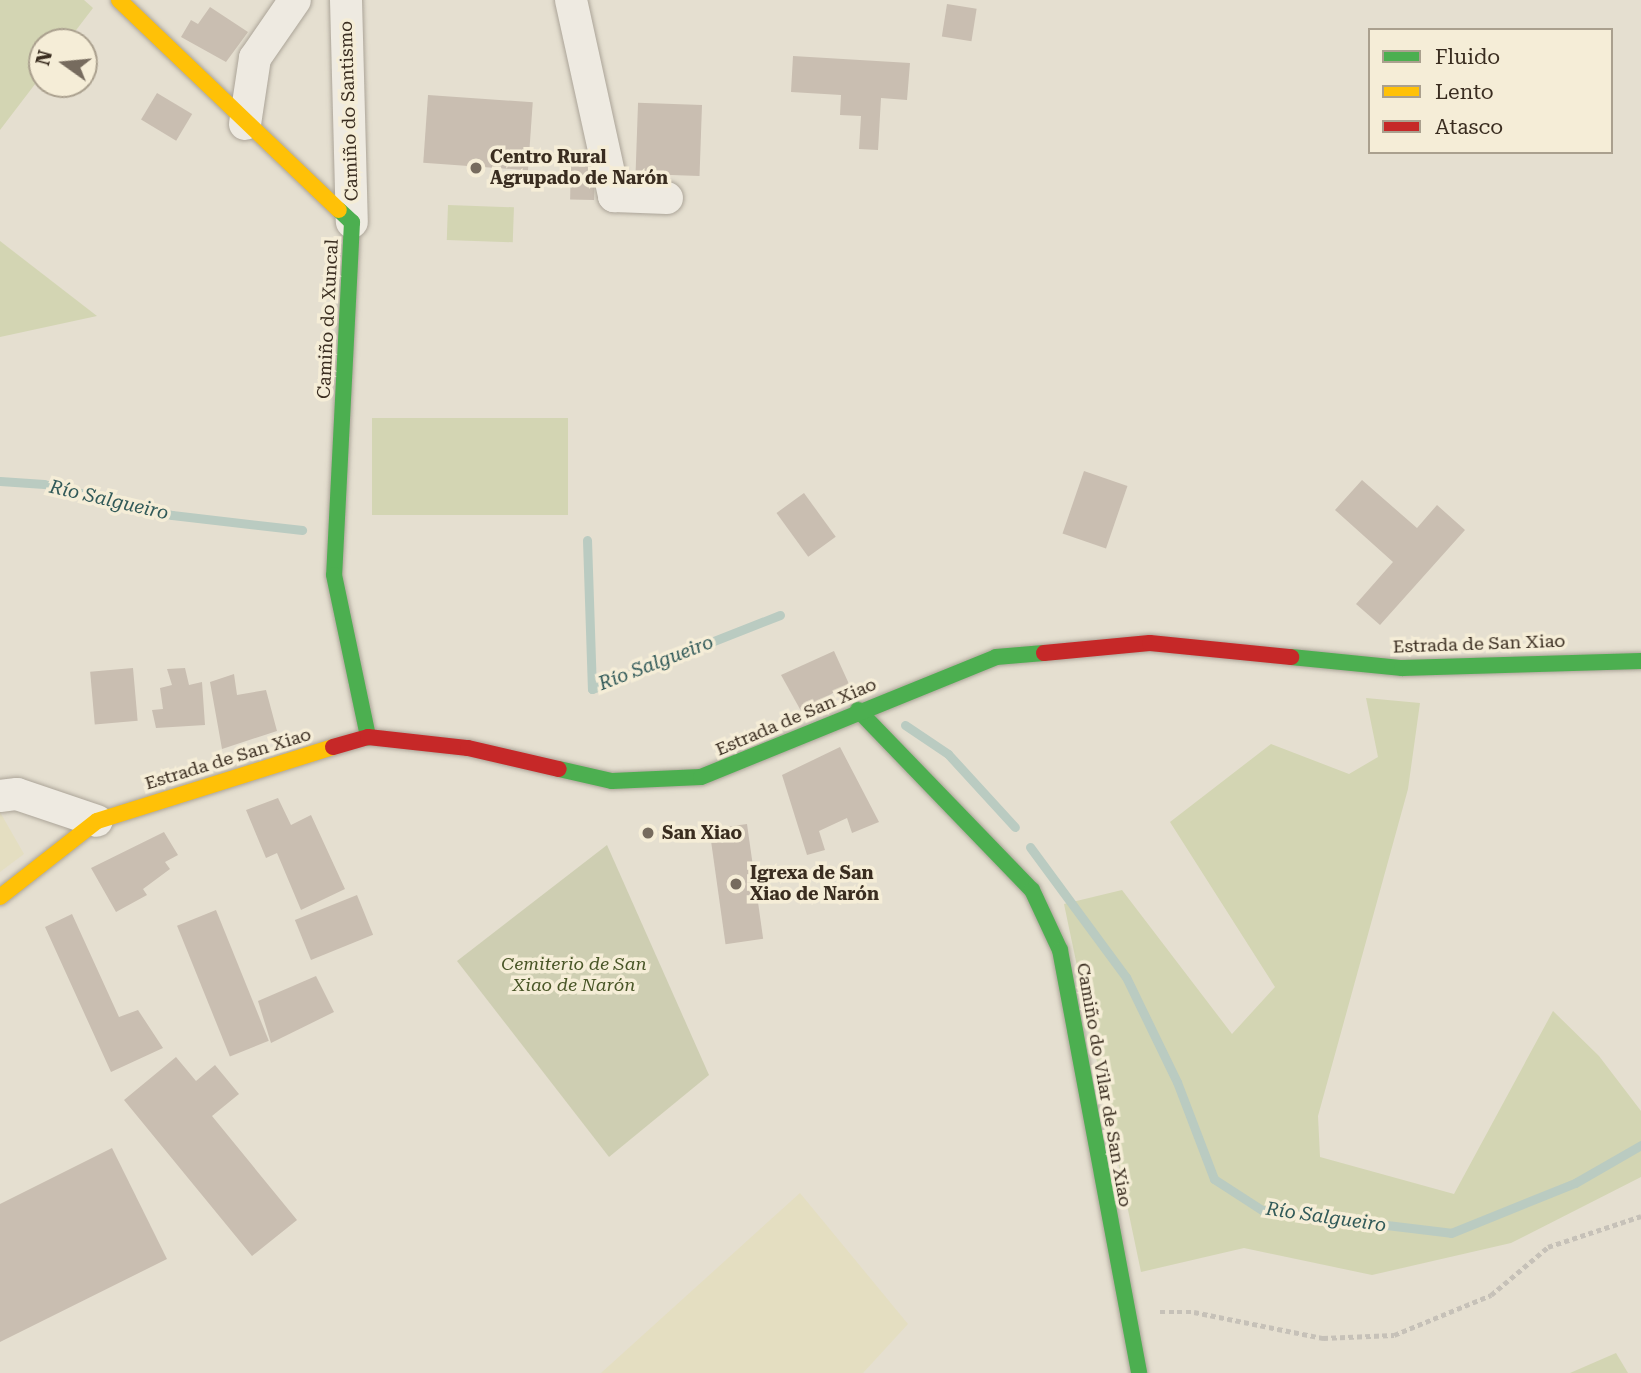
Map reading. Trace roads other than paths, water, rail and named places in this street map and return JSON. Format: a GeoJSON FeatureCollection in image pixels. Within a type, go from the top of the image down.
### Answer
{"type":"FeatureCollection","features":[{"type":"Feature","properties":{"kind":"street","name":"Camiño do Xuncal"},"geometry":{"type":"LineString","coordinates":[[119,0],[246,124],[352,222],[334,575],[368,737]]}},
{"type":"Feature","properties":{"kind":"street"},"geometry":{"type":"LineString","coordinates":[[246,124],[255,58],[295,0]]}},
{"type":"Feature","properties":{"kind":"street","name":"Camiño do Santismo"},"geometry":{"type":"LineString","coordinates":[[346,0],[352,222]]}},
{"type":"Feature","properties":{"kind":"street"},"geometry":{"type":"LineString","coordinates":[[571,0],[614,196],[667,198]]}},
{"type":"Feature","properties":{"kind":"street","name":"Estrada de San Xiao"},"geometry":{"type":"LineString","coordinates":[[0,897],[97,821],[236,773],[368,737],[468,748],[612,781],[701,777],[858,710],[996,657],[1150,643],[1402,668],[1641,661]]}},
{"type":"Feature","properties":{"kind":"street","name":"Camiño do Vilar de San Xiao"},"geometry":{"type":"LineString","coordinates":[[858,710],[1032,890],[1060,950],[1124,1311],[1139,1373]]}},
{"type":"Feature","properties":{"kind":"street"},"geometry":{"type":"LineString","coordinates":[[0,796],[17,794],[97,821]]}},
{"type":"Feature","properties":{"kind":"waterway","name":"Río Salgueiro"},"geometry":{"type":"LineString","coordinates":[[0,481],[44,484],[172,515],[302,530]]}},
{"type":"Feature","properties":{"kind":"waterway","name":"Río Salgueiro"},"geometry":{"type":"LineString","coordinates":[[587,540],[592,689],[780,615]]}},
{"type":"Feature","properties":{"kind":"waterway","name":"Río Salgueiro"},"geometry":{"type":"LineString","coordinates":[[905,725],[948,754],[1015,827]]}},
{"type":"Feature","properties":{"kind":"waterway","name":"Río Salgueiro"},"geometry":{"type":"LineString","coordinates":[[1030,847],[1126,977],[1177,1082],[1214,1179],[1262,1210],[1451,1233],[1575,1183],[1641,1145]]}},
{"type":"Feature","properties":{"kind":"place","name":"Centro Rural Agrupado de Narón"},"geometry":{"type":"Point","coordinates":[476,168]}},
{"type":"Feature","properties":{"kind":"place","name":"San Xiao"},"geometry":{"type":"Point","coordinates":[648,833]}},
{"type":"Feature","properties":{"kind":"place","name":"Igrexa de San Xiao de Narón"},"geometry":{"type":"Point","coordinates":[736,884]}},
{"type":"Feature","properties":{"kind":"park label","name":"Cemiterio de San Xiao de Narón"},"geometry":{"type":"Point","coordinates":[574,975]}}]}
